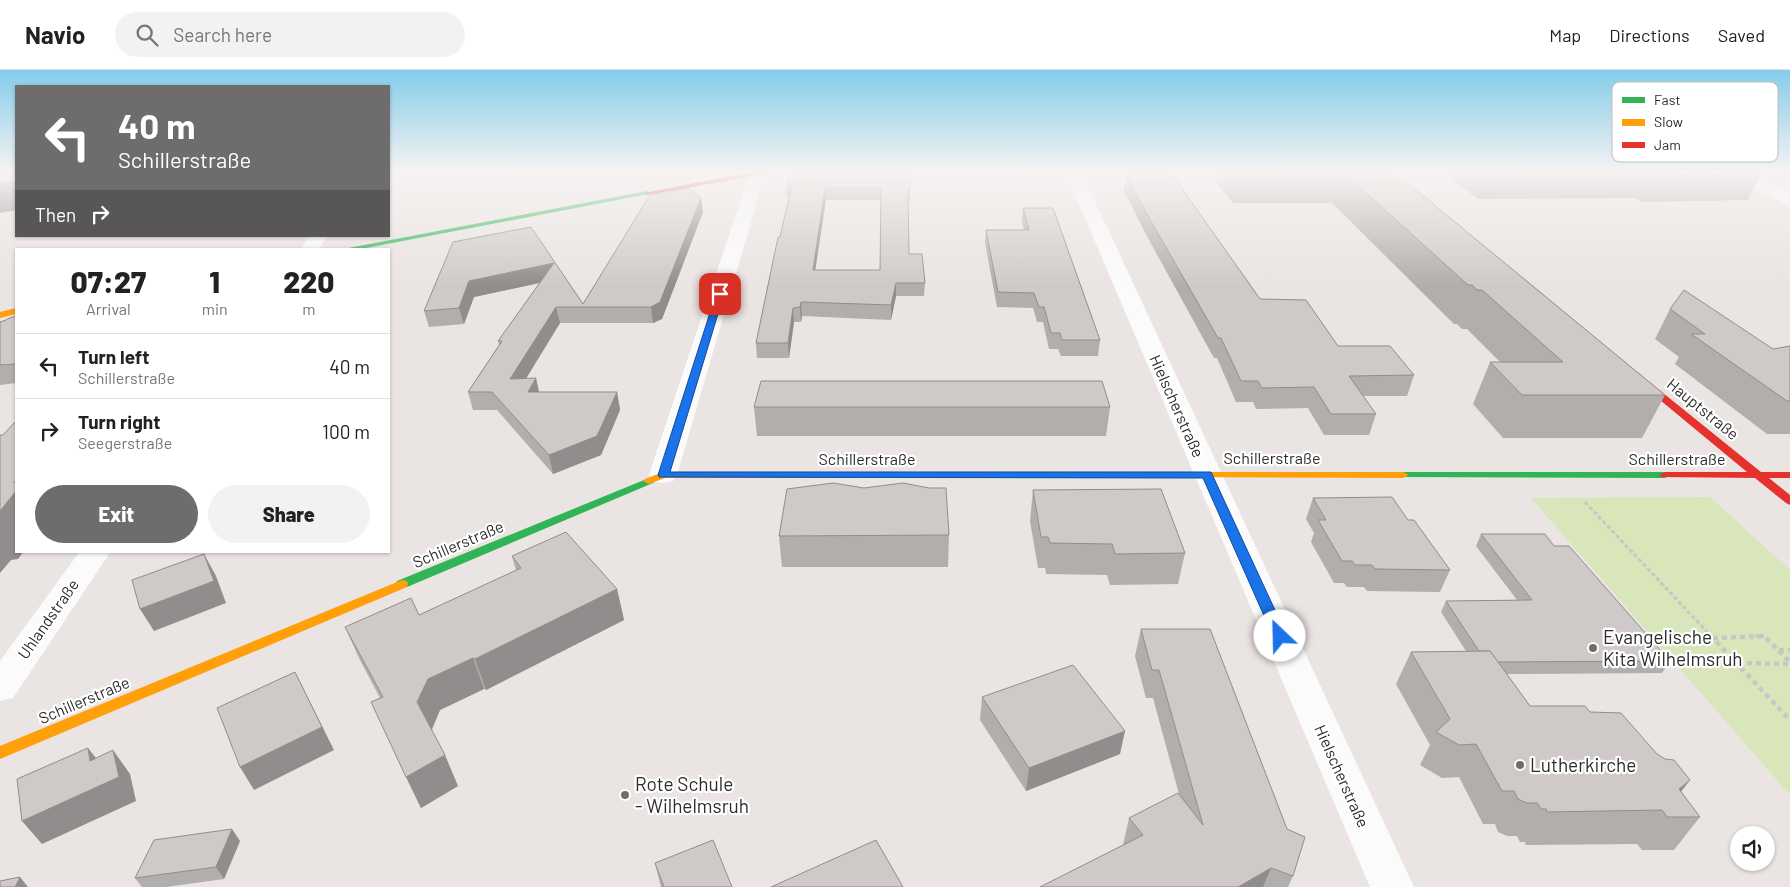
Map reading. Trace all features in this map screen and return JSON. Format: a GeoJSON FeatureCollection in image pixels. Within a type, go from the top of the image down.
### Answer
{"type":"FeatureCollection","features":[{"type":"Feature","properties":{"kind":"street"},"geometry":{"type":"LineString","coordinates":[[352,248],[559,209]]}},
{"type":"Feature","properties":{"kind":"street"},"geometry":{"type":"LineString","coordinates":[[663,475],[746,209]]}},
{"type":"Feature","properties":{"kind":"street","name":"Hielscherstraße"},"geometry":{"type":"LineString","coordinates":[[1090,209],[1392,887]]}},
{"type":"Feature","properties":{"kind":"street"},"geometry":{"type":"LineString","coordinates":[[311,248],[317,237]]}},
{"type":"Feature","properties":{"kind":"street"},"geometry":{"type":"LineString","coordinates":[[0,315],[15,312]]}},
{"type":"Feature","properties":{"kind":"street","name":"Hauptstraße"},"geometry":{"type":"LineString","coordinates":[[1621,364],[1790,501]]}},
{"type":"Feature","properties":{"kind":"street","name":"Schillerstraße"},"geometry":{"type":"LineString","coordinates":[[0,753],[663,475],[1790,475]]}},
{"type":"Feature","properties":{"kind":"street","name":"Uhlandstraße"},"geometry":{"type":"LineString","coordinates":[[0,688],[95,553]]}},
{"type":"Feature","properties":{"kind":"path"},"geometry":{"type":"LineString","coordinates":[[1582,499],[1790,720]]}},
{"type":"Feature","properties":{"kind":"path"},"geometry":{"type":"LineString","coordinates":[[1713,638],[1764,636],[1790,663]]}},
{"type":"Feature","properties":{"kind":"path"},"geometry":{"type":"LineString","coordinates":[[1778,650],[1790,650]]}},
{"type":"Feature","properties":{"kind":"path"},"geometry":{"type":"LineString","coordinates":[[1737,663],[1790,663]]}},
{"type":"Feature","properties":{"kind":"green space"},"geometry":{"type":"Polygon","coordinates":[[[1710,497],[1790,570],[1790,795],[1531,498],[1710,497]]]}},
{"type":"Feature","properties":{"kind":"building"},"geometry":{"type":"Polygon","coordinates":[[[641,209],[697,209],[660,302],[651,307],[556,307],[510,379],[536,378],[528,392],[617,392],[597,436],[549,455],[492,392],[468,392],[502,341],[498,341],[554,263],[469,281],[459,308],[424,311],[453,242],[531,227],[583,304],[641,209]]]}},
{"type":"Feature","properties":{"kind":"building"},"geometry":{"type":"Polygon","coordinates":[[[786,209],[822,209],[813,270],[880,270],[881,209],[908,209],[909,254],[922,254],[925,283],[896,283],[891,305],[801,302],[800,307],[793,308],[788,343],[756,343],[778,237],[780,237],[786,209]]]}},
{"type":"Feature","properties":{"kind":"building"},"geometry":{"type":"Polygon","coordinates":[[[1023,209],[1053,209],[1100,340],[1062,340],[1060,333],[1051,333],[1044,307],[1039,307],[1034,293],[998,292],[986,230],[1029,230],[1023,209]]]}},
{"type":"Feature","properties":{"kind":"building"},"geometry":{"type":"Polygon","coordinates":[[[1144,209],[1197,209],[1260,299],[1306,300],[1338,346],[1390,346],[1414,375],[1349,376],[1376,414],[1331,414],[1314,387],[1262,388],[1258,381],[1241,381],[1221,338],[1218,338],[1144,209]]]}},
{"type":"Feature","properties":{"kind":"building"},"geometry":{"type":"Polygon","coordinates":[[[1384,209],[1439,209],[1665,395],[1522,395],[1490,362],[1563,362],[1482,290],[1477,290],[1472,285],[1468,285],[1384,209]]]}},
{"type":"Feature","properties":{"kind":"building"},"geometry":{"type":"Polygon","coordinates":[[[1684,290],[1773,349],[1790,346],[1790,401],[1787,401],[1691,334],[1705,334],[1670,309],[1684,290]]]}},
{"type":"Feature","properties":{"kind":"building"},"geometry":{"type":"Polygon","coordinates":[[[15,316],[15,364],[0,365],[0,322],[15,316]]]}},
{"type":"Feature","properties":{"kind":"building"},"geometry":{"type":"Polygon","coordinates":[[[761,381],[1102,381],[1110,407],[754,407],[761,381]]]}},
{"type":"Feature","properties":{"kind":"building"},"geometry":{"type":"Polygon","coordinates":[[[15,422],[15,492],[0,511],[0,435],[3,435],[15,422]]]}},
{"type":"Feature","properties":{"kind":"building"},"geometry":{"type":"Polygon","coordinates":[[[833,483],[864,488],[903,483],[929,488],[946,488],[949,535],[779,536],[787,489],[833,483]]]}},
{"type":"Feature","properties":{"kind":"building"},"geometry":{"type":"Polygon","coordinates":[[[1161,489],[1185,553],[1115,554],[1112,544],[1050,543],[1048,537],[1041,537],[1033,490],[1161,489]]]}},
{"type":"Feature","properties":{"kind":"building"},"geometry":{"type":"Polygon","coordinates":[[[1392,497],[1408,520],[1414,520],[1450,570],[1375,569],[1372,565],[1355,565],[1352,561],[1342,561],[1318,520],[1326,520],[1313,498],[1392,497]]]}},
{"type":"Feature","properties":{"kind":"building"},"geometry":{"type":"Polygon","coordinates":[[[566,532],[617,589],[475,659],[473,658],[428,679],[417,702],[445,755],[406,777],[371,702],[383,697],[345,627],[411,598],[419,615],[521,568],[512,556],[566,532]]]}},
{"type":"Feature","properties":{"kind":"building"},"geometry":{"type":"Polygon","coordinates":[[[1481,534],[1545,534],[1554,546],[1569,546],[1670,661],[1498,662],[1490,651],[1479,651],[1446,601],[1532,600],[1481,534]]]}},
{"type":"Feature","properties":{"kind":"building"},"geometry":{"type":"Polygon","coordinates":[[[204,554],[214,581],[140,609],[132,580],[204,554]]]}},
{"type":"Feature","properties":{"kind":"building"},"geometry":{"type":"Polygon","coordinates":[[[1141,629],[1210,629],[1287,829],[1305,837],[1293,876],[1271,868],[1238,887],[1040,887],[1143,835],[1129,818],[1178,793],[1203,825],[1159,670],[1152,670],[1141,629]]]}},
{"type":"Feature","properties":{"kind":"building"},"geometry":{"type":"Polygon","coordinates":[[[1490,651],[1530,706],[1585,706],[1590,712],[1621,713],[1657,754],[1665,759],[1674,760],[1690,780],[1679,789],[1700,817],[1667,817],[1662,810],[1547,812],[1546,809],[1541,809],[1537,803],[1527,803],[1518,799],[1514,791],[1502,791],[1476,744],[1459,745],[1436,732],[1450,719],[1411,652],[1490,651]]]}},
{"type":"Feature","properties":{"kind":"building"},"geometry":{"type":"Polygon","coordinates":[[[1073,665],[1125,731],[1029,768],[982,697],[1073,665]]]}},
{"type":"Feature","properties":{"kind":"building"},"geometry":{"type":"Polygon","coordinates":[[[295,672],[322,727],[240,767],[217,708],[295,672]]]}},
{"type":"Feature","properties":{"kind":"building"},"geometry":{"type":"Polygon","coordinates":[[[88,748],[90,761],[113,750],[119,777],[22,821],[17,779],[88,748]]]}},
{"type":"Feature","properties":{"kind":"building"},"geometry":{"type":"Polygon","coordinates":[[[232,829],[216,867],[135,878],[154,840],[232,829]]]}},
{"type":"Feature","properties":{"kind":"building"},"geometry":{"type":"Polygon","coordinates":[[[713,840],[732,887],[664,887],[655,863],[713,840]]]}},
{"type":"Feature","properties":{"kind":"building"},"geometry":{"type":"Polygon","coordinates":[[[876,840],[903,887],[771,887],[876,840]]]}},
{"type":"Feature","properties":{"kind":"building"},"geometry":{"type":"Polygon","coordinates":[[[20,877],[15,887],[0,887],[0,881],[20,877]]]}},
{"type":"Feature","properties":{"kind":"traffic: fast"},"geometry":{"type":"LineString","coordinates":[[352,248],[561,209]]}},
{"type":"Feature","properties":{"kind":"traffic: fast"},"geometry":{"type":"LineString","coordinates":[[857,475],[1173,475]]}},
{"type":"Feature","properties":{"kind":"traffic: fast"},"geometry":{"type":"LineString","coordinates":[[1403,475],[1665,475]]}},
{"type":"Feature","properties":{"kind":"traffic: fast"},"geometry":{"type":"LineString","coordinates":[[402,584],[649,481]]}},
{"type":"Feature","properties":{"kind":"traffic: slow"},"geometry":{"type":"LineString","coordinates":[[0,315],[15,311]]}},
{"type":"Feature","properties":{"kind":"traffic: slow"},"geometry":{"type":"LineString","coordinates":[[649,481],[663,475],[857,475]]}},
{"type":"Feature","properties":{"kind":"traffic: slow"},"geometry":{"type":"LineString","coordinates":[[1173,475],[1403,475]]}},
{"type":"Feature","properties":{"kind":"traffic: slow"},"geometry":{"type":"LineString","coordinates":[[0,753],[402,584]]}},
{"type":"Feature","properties":{"kind":"traffic: jam"},"geometry":{"type":"LineString","coordinates":[[1634,374],[1790,501]]}},
{"type":"Feature","properties":{"kind":"traffic: jam"},"geometry":{"type":"LineString","coordinates":[[1665,475],[1790,475]]}},
{"type":"Feature","properties":{"kind":"place","name":"Evangelische Kita Wilhelmsruh"},"geometry":{"type":"Point","coordinates":[1593,648]}},
{"type":"Feature","properties":{"kind":"place","name":"Lutherkirche"},"geometry":{"type":"Point","coordinates":[1520,765]}},
{"type":"Feature","properties":{"kind":"place","name":"Rote Schule - Wilhelmsruh"},"geometry":{"type":"Point","coordinates":[625,795]}},
{"type":"Feature","properties":{"kind":"route"},"geometry":{"type":"LineString","coordinates":[[720,294],[663,475],[1208,474],[1280,636]]}}]}
